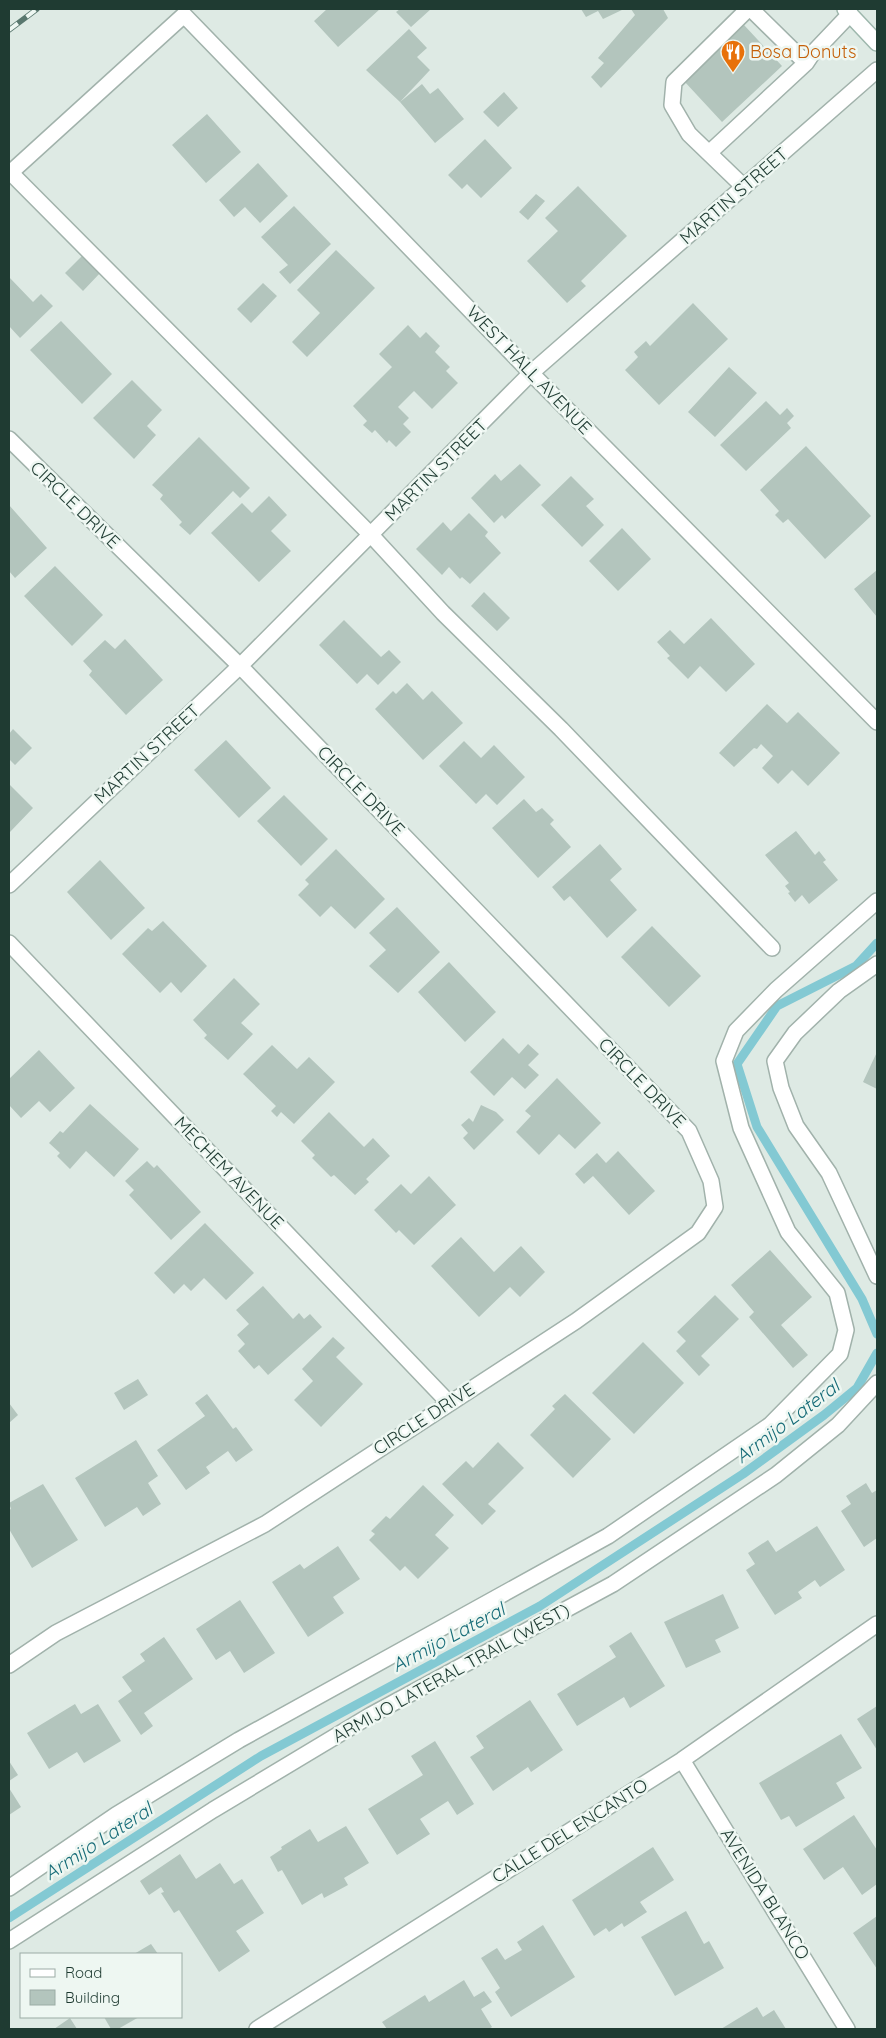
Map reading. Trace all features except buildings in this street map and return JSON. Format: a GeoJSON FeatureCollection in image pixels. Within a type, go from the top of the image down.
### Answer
{"type":"FeatureCollection","features":[{"type":"Feature","properties":{"kind":"street"},"geometry":{"type":"LineString","coordinates":[[744,187],[689,134],[672,105],[674,82],[750,9],[806,64]]}},
{"type":"Feature","properties":{"kind":"street"},"geometry":{"type":"LineString","coordinates":[[709,153],[806,64],[847,11],[877,43]]}},
{"type":"Feature","properties":{"kind":"street","name":"WEST HALL AVENUE"},"geometry":{"type":"LineString","coordinates":[[10,173],[184,15],[531,373],[877,722]]}},
{"type":"Feature","properties":{"kind":"street","name":"MARTIN STREET"},"geometry":{"type":"LineString","coordinates":[[9,885],[240,666],[372,536],[531,373],[877,70]]}},
{"type":"Feature","properties":{"kind":"street"},"geometry":{"type":"LineString","coordinates":[[10,173],[372,536],[443,613],[561,729],[772,948]]}},
{"type":"Feature","properties":{"kind":"street","name":"CIRCLE DRIVE"},"geometry":{"type":"LineString","coordinates":[[9,439],[240,666],[688,1131],[711,1181],[715,1207],[698,1233],[576,1321],[264,1524],[56,1633],[9,1664]]}},
{"type":"Feature","properties":{"kind":"street"},"geometry":{"type":"LineString","coordinates":[[9,1888],[116,1815],[239,1740],[608,1536],[770,1425],[840,1354],[846,1330],[837,1293],[788,1232],[741,1128],[724,1062],[736,1031],[776,990],[877,901]]}},
{"type":"Feature","properties":{"kind":"street","name":"MECHEM AVENUE"},"geometry":{"type":"LineString","coordinates":[[9,943],[449,1403]]}},
{"type":"Feature","properties":{"kind":"street"},"geometry":{"type":"LineString","coordinates":[[877,964],[840,992],[795,1033],[775,1061],[781,1088],[796,1126],[829,1173],[877,1276]]}},
{"type":"Feature","properties":{"kind":"street","name":"ARMIJO LATERAL TRAIL (WEST)"},"geometry":{"type":"LineString","coordinates":[[9,1940],[213,1810],[372,1715],[612,1584],[776,1475],[838,1425],[877,1383]]}},
{"type":"Feature","properties":{"kind":"street","name":"CALLE DEL ENCANTO"},"geometry":{"type":"LineString","coordinates":[[257,2029],[682,1760],[877,1624]]}},
{"type":"Feature","properties":{"kind":"street","name":"AVENIDA BLANCO"},"geometry":{"type":"LineString","coordinates":[[682,1760],[847,2029]]}},
{"type":"Feature","properties":{"kind":"waterway","name":"Armijo Lateral"},"geometry":{"type":"LineString","coordinates":[[877,943],[856,966],[777,1006],[737,1064],[757,1127],[862,1299],[877,1334]]}},
{"type":"Feature","properties":{"kind":"waterway","name":"Armijo Lateral"},"geometry":{"type":"LineString","coordinates":[[9,1918],[261,1756],[540,1606],[743,1474],[824,1415],[857,1388],[877,1353]]}},
{"type":"Feature","properties":{"kind":"railway"},"geometry":{"type":"LineString","coordinates":[[9,30],[37,9]]}},
{"type":"Feature","properties":{"kind":"place","name":"Bosa Donuts"},"geometry":{"type":"Point","coordinates":[733,73]}}]}
